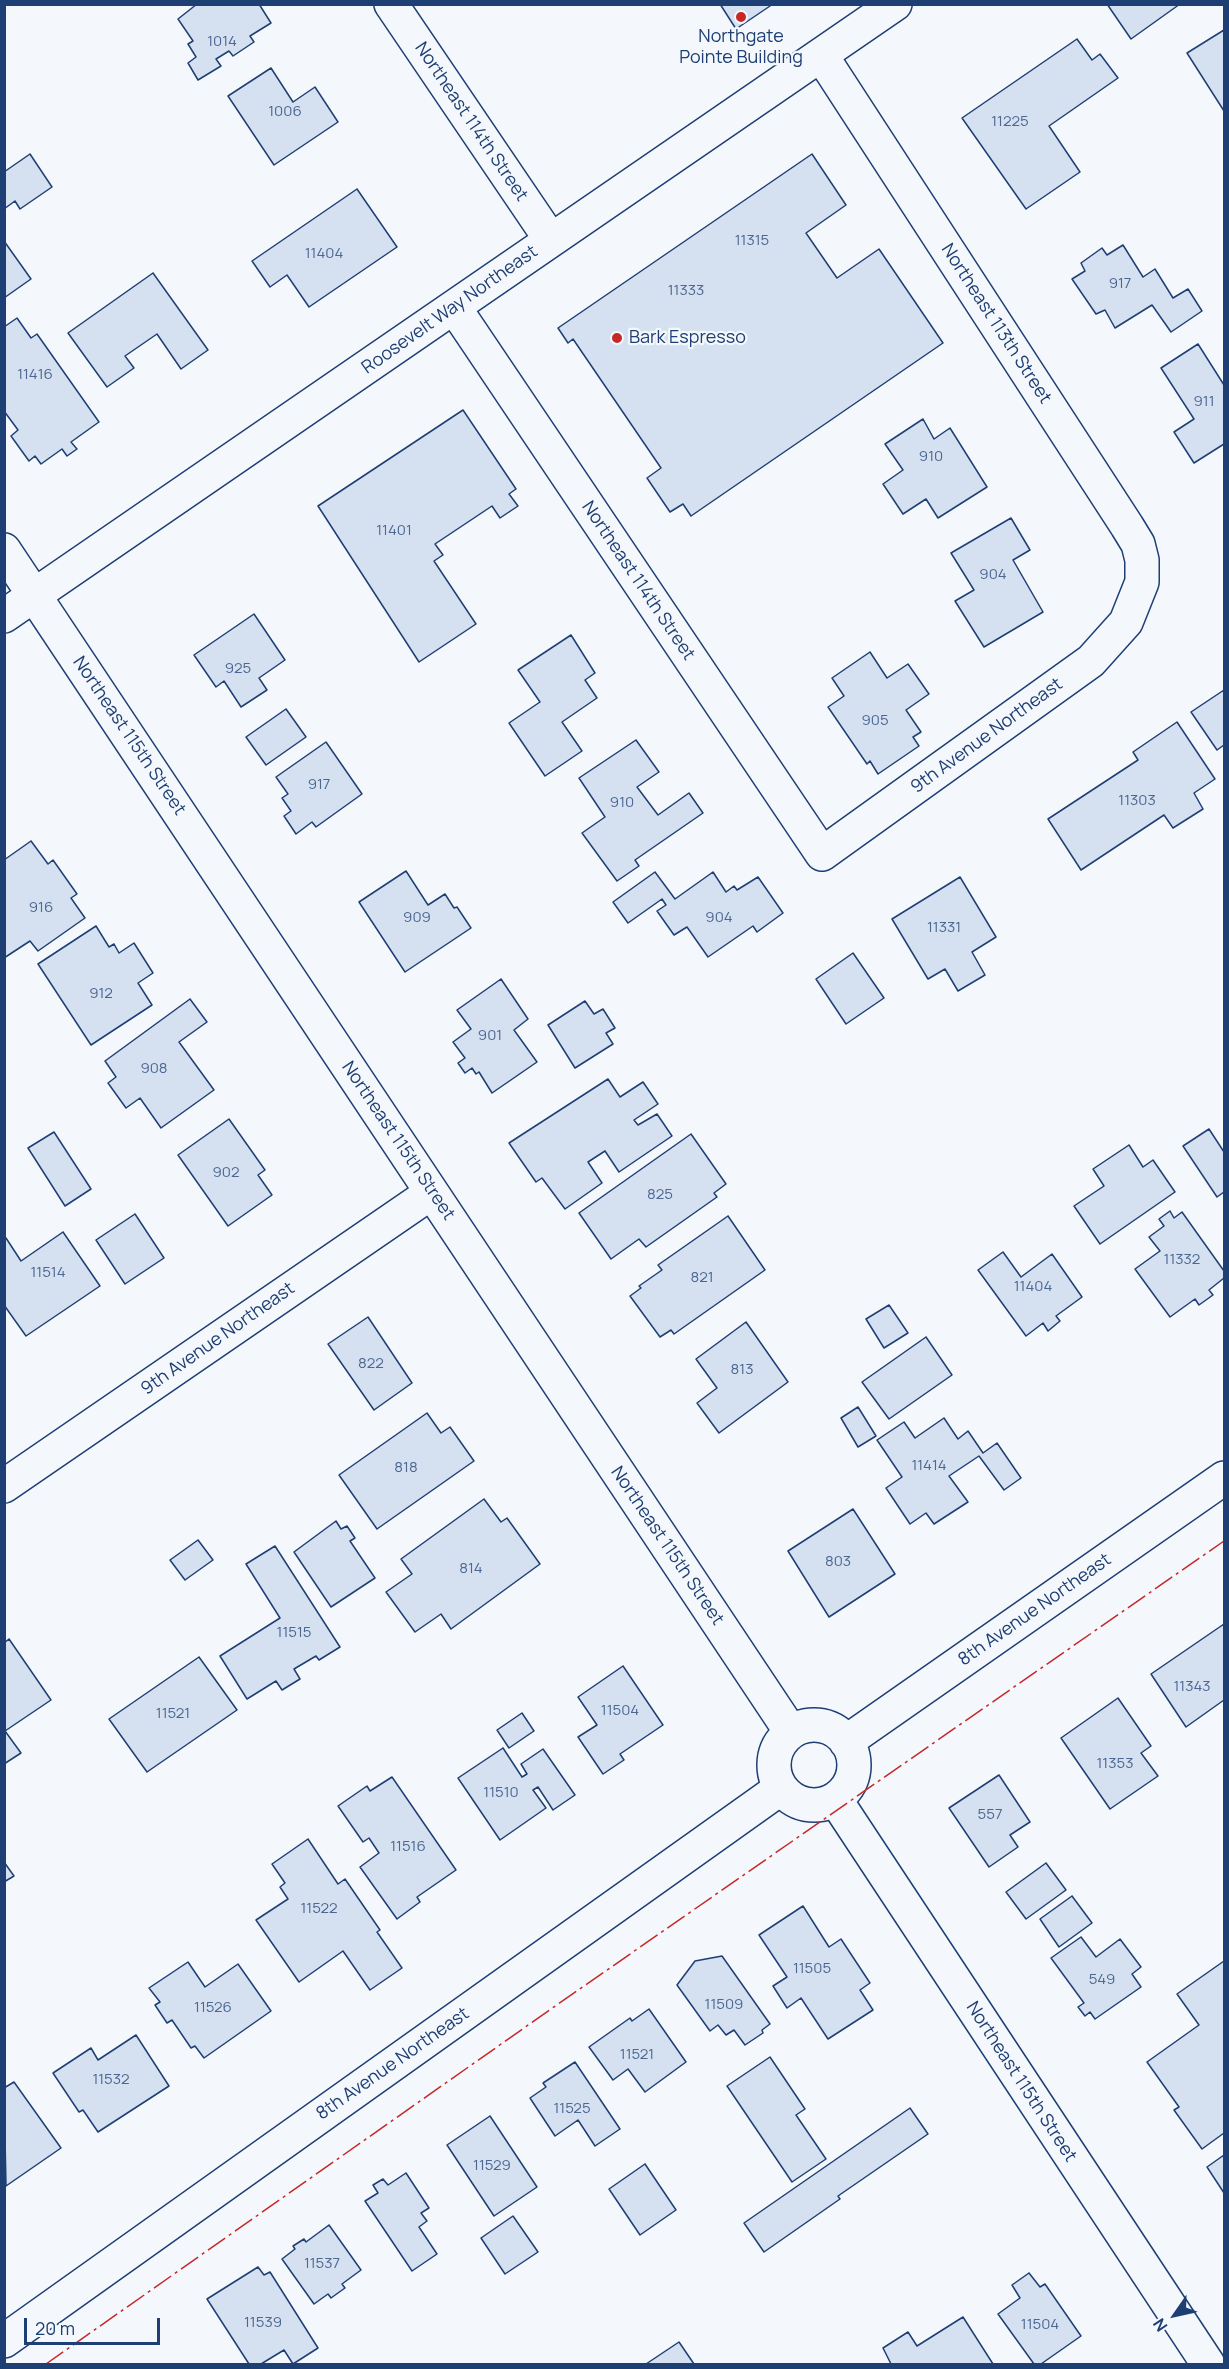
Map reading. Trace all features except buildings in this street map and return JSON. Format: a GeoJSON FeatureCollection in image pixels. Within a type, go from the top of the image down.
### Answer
{"type":"FeatureCollection","features":[{"type":"Feature","properties":{"kind":"street","name":"Northeast 114th Street"},"geometry":{"type":"LineString","coordinates":[[391,4],[551,240]]}},
{"type":"Feature","properties":{"kind":"street","name":"Roosevelt Way Northeast"},"geometry":{"type":"LineString","coordinates":[[4,616],[895,4]]}},
{"type":"Feature","properties":{"kind":"street","name":"Northeast 113th Street"},"geometry":{"type":"LineString","coordinates":[[820,55],[1128,526],[1138,544],[1142,560],[1142,582],[1136,602]]}},
{"type":"Feature","properties":{"kind":"street","name":"Northeast 114th Street"},"geometry":{"type":"LineString","coordinates":[[454,307],[822,854]]}},
{"type":"Feature","properties":{"kind":"street","name":"Northeast 115th Street"},"geometry":{"type":"LineString","coordinates":[[4,550],[791,1732]]}},
{"type":"Feature","properties":{"kind":"street","name":"9th Avenue Northeast"},"geometry":{"type":"LineString","coordinates":[[822,854],[1091,661],[1126,622],[1136,602]]}},
{"type":"Feature","properties":{"kind":"street","name":"9th Avenue Northeast"},"geometry":{"type":"LineString","coordinates":[[4,1486],[431,1192]]}},
{"type":"Feature","properties":{"kind":"street","name":"8th Avenue Northeast"},"geometry":{"type":"LineString","coordinates":[[846,1742],[1224,1478]]}},
{"type":"Feature","properties":{"kind":"street"},"geometry":{"type":"LineString","coordinates":[[821,1726],[839,1735],[846,1742],[853,1762],[852,1773],[843,1792],[835,1799],[824,1804],[812,1805],[795,1800],[781,1788],[775,1777],[774,1764],[782,1740],[791,1732],[800,1727],[821,1726]]}},
{"type":"Feature","properties":{"kind":"street","name":"8th Avenue Northeast"},"geometry":{"type":"LineString","coordinates":[[4,2341],[781,1788]]}},
{"type":"Feature","properties":{"kind":"street","name":"Northeast 115th Street"},"geometry":{"type":"LineString","coordinates":[[835,1799],[1198,2361]]}},
{"type":"Feature","properties":{"kind":"power"},"geometry":{"type":"LineString","coordinates":[[46,2364],[1224,1541]]}},
{"type":"Feature","properties":{"kind":"place","name":"Northgate Pointe Building"},"geometry":{"type":"Point","coordinates":[741,17]}},
{"type":"Feature","properties":{"kind":"place","name":"Bark Espresso"},"geometry":{"type":"Point","coordinates":[617,338]}}]}
